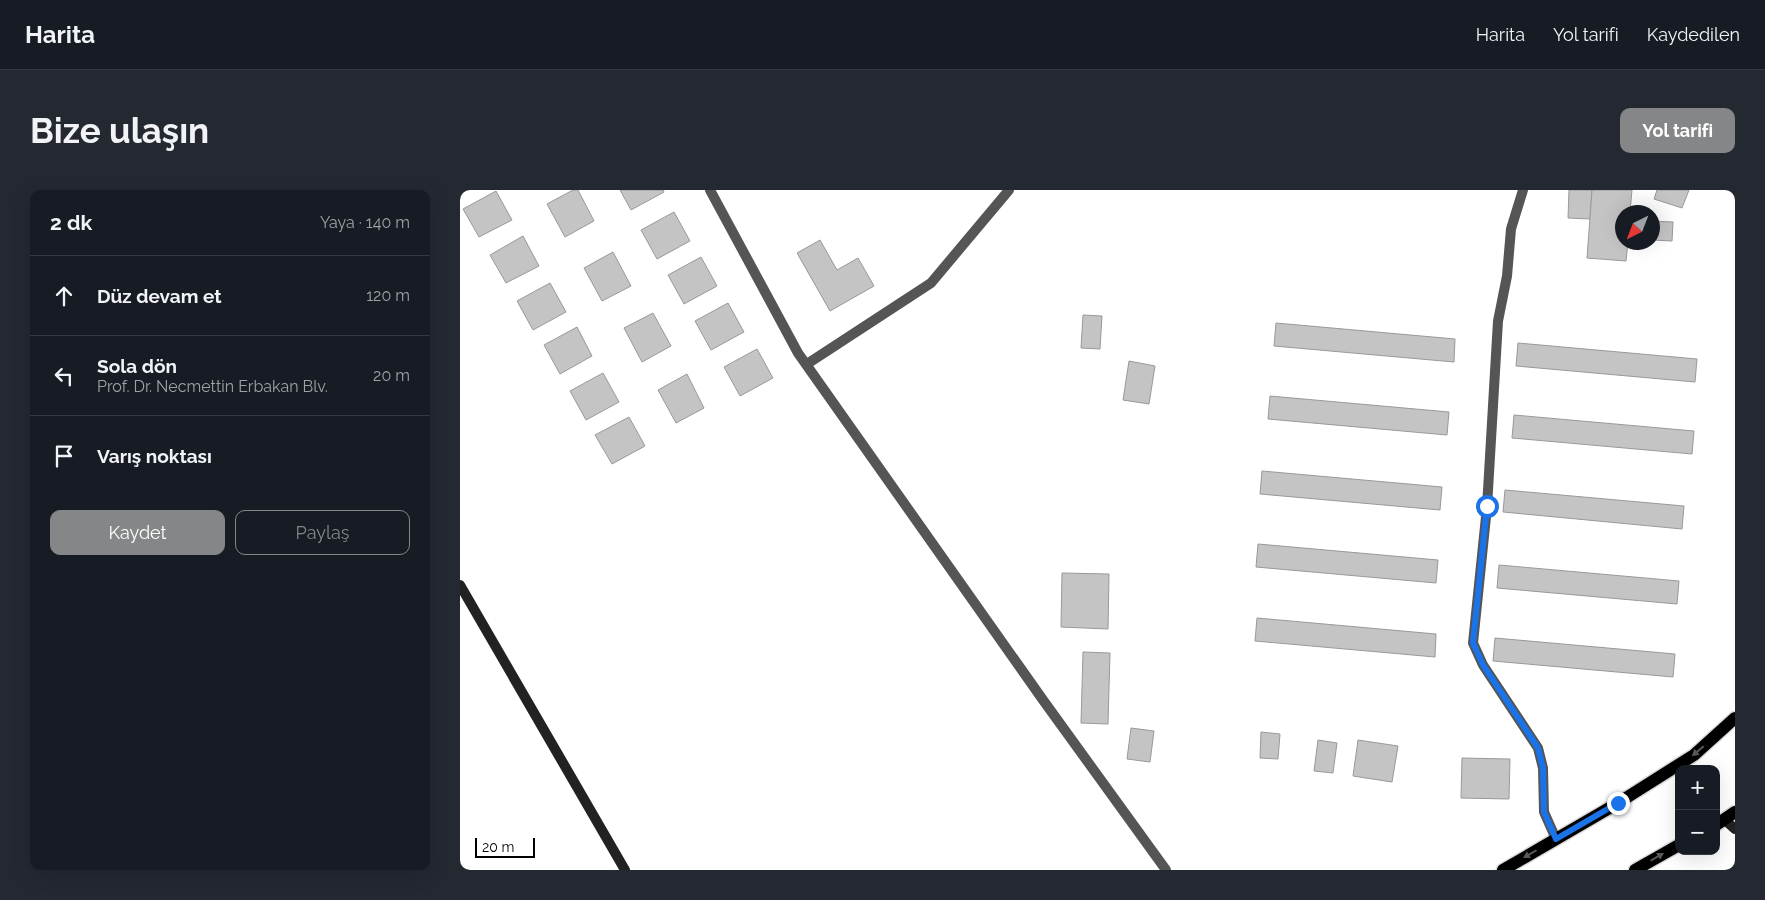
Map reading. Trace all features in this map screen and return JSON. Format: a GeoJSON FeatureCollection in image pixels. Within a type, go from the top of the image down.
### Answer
{"type":"FeatureCollection","features":[{"type":"Feature","properties":{"kind":"main road"},"geometry":{"type":"LineString","coordinates":[[1503,870],[1618,803],[1694,755],[1735,718]]}},
{"type":"Feature","properties":{"kind":"main road"},"geometry":{"type":"LineString","coordinates":[[1635,870],[1675,847]]}},
{"type":"Feature","properties":{"kind":"street"},"geometry":{"type":"LineString","coordinates":[[710,190],[798,353],[1043,700],[1166,870]]}},
{"type":"Feature","properties":{"kind":"street"},"geometry":{"type":"LineString","coordinates":[[807,364],[931,283],[1008,190]]}},
{"type":"Feature","properties":{"kind":"street"},"geometry":{"type":"LineString","coordinates":[[1523,190],[1511,229],[1507,276],[1498,322],[1487,506],[1473,643],[1483,665],[1538,748],[1543,768],[1544,812],[1556,839]]}},
{"type":"Feature","properties":{"kind":"street"},"geometry":{"type":"LineString","coordinates":[[460,585],[625,870]]}},
{"type":"Feature","properties":{"kind":"building"},"geometry":{"type":"Polygon","coordinates":[[[573,190],[578,190],[594,221],[565,237],[547,204],[573,190]]]}},
{"type":"Feature","properties":{"kind":"building"},"geometry":{"type":"Polygon","coordinates":[[[620,190],[663,190],[664,192],[631,210],[620,190]]]}},
{"type":"Feature","properties":{"kind":"building"},"geometry":{"type":"Polygon","coordinates":[[[1569,190],[1592,190],[1590,219],[1568,218],[1569,190]]]}},
{"type":"Feature","properties":{"kind":"building"},"geometry":{"type":"Polygon","coordinates":[[[1592,190],[1632,190],[1631,205],[1615,205],[1615,250],[1627,250],[1626,261],[1587,258],[1592,190]]]}},
{"type":"Feature","properties":{"kind":"building"},"geometry":{"type":"Polygon","coordinates":[[[1657,190],[1689,190],[1682,208],[1654,199],[1657,190]]]}},
{"type":"Feature","properties":{"kind":"building"},"geometry":{"type":"Polygon","coordinates":[[[496,191],[512,220],[479,237],[463,209],[496,191]]]}},
{"type":"Feature","properties":{"kind":"building"},"geometry":{"type":"Polygon","coordinates":[[[674,212],[690,241],[657,259],[641,230],[674,212]]]}},
{"type":"Feature","properties":{"kind":"building"},"geometry":{"type":"Polygon","coordinates":[[[1660,221],[1673,222],[1672,241],[1660,240],[1660,221]]]}},
{"type":"Feature","properties":{"kind":"building"},"geometry":{"type":"Polygon","coordinates":[[[523,236],[539,266],[506,283],[490,255],[523,236]]]}},
{"type":"Feature","properties":{"kind":"building"},"geometry":{"type":"Polygon","coordinates":[[[820,240],[837,270],[858,258],[874,286],[830,311],[797,253],[820,240]]]}},
{"type":"Feature","properties":{"kind":"building"},"geometry":{"type":"Polygon","coordinates":[[[613,252],[631,286],[602,301],[584,268],[613,252]]]}},
{"type":"Feature","properties":{"kind":"building"},"geometry":{"type":"Polygon","coordinates":[[[701,257],[717,286],[684,304],[668,275],[701,257]]]}},
{"type":"Feature","properties":{"kind":"building"},"geometry":{"type":"Polygon","coordinates":[[[550,283],[566,312],[533,330],[517,301],[550,283]]]}},
{"type":"Feature","properties":{"kind":"building"},"geometry":{"type":"Polygon","coordinates":[[[728,303],[744,332],[711,350],[695,321],[728,303]]]}},
{"type":"Feature","properties":{"kind":"building"},"geometry":{"type":"Polygon","coordinates":[[[653,313],[671,346],[642,362],[624,328],[653,313]]]}},
{"type":"Feature","properties":{"kind":"building"},"geometry":{"type":"Polygon","coordinates":[[[1083,315],[1102,316],[1100,349],[1081,348],[1083,315]]]}},
{"type":"Feature","properties":{"kind":"building"},"geometry":{"type":"Polygon","coordinates":[[[1276,323],[1455,339],[1454,362],[1274,346],[1276,323]]]}},
{"type":"Feature","properties":{"kind":"building"},"geometry":{"type":"Polygon","coordinates":[[[577,327],[592,356],[560,374],[544,345],[577,327]]]}},
{"type":"Feature","properties":{"kind":"building"},"geometry":{"type":"Polygon","coordinates":[[[1518,343],[1697,359],[1695,382],[1516,366],[1518,343]]]}},
{"type":"Feature","properties":{"kind":"building"},"geometry":{"type":"Polygon","coordinates":[[[757,349],[773,378],[740,396],[724,367],[757,349]]]}},
{"type":"Feature","properties":{"kind":"building"},"geometry":{"type":"Polygon","coordinates":[[[1129,361],[1155,366],[1149,404],[1123,400],[1129,361]]]}},
{"type":"Feature","properties":{"kind":"building"},"geometry":{"type":"Polygon","coordinates":[[[603,373],[619,402],[586,420],[570,391],[603,373]]]}},
{"type":"Feature","properties":{"kind":"building"},"geometry":{"type":"Polygon","coordinates":[[[687,374],[704,408],[676,423],[658,390],[687,374]]]}},
{"type":"Feature","properties":{"kind":"building"},"geometry":{"type":"Polygon","coordinates":[[[1270,396],[1449,412],[1447,435],[1268,419],[1270,396]]]}},
{"type":"Feature","properties":{"kind":"building"},"geometry":{"type":"Polygon","coordinates":[[[1514,415],[1694,431],[1692,454],[1512,438],[1514,415]]]}},
{"type":"Feature","properties":{"kind":"building"},"geometry":{"type":"Polygon","coordinates":[[[629,417],[645,446],[612,464],[595,435],[629,417]]]}},
{"type":"Feature","properties":{"kind":"building"},"geometry":{"type":"Polygon","coordinates":[[[1262,471],[1442,487],[1440,510],[1260,494],[1262,471]]]}},
{"type":"Feature","properties":{"kind":"building"},"geometry":{"type":"Polygon","coordinates":[[[1505,490],[1684,506],[1682,529],[1503,512],[1505,490]]]}},
{"type":"Feature","properties":{"kind":"building"},"geometry":{"type":"Polygon","coordinates":[[[1258,544],[1438,560],[1436,583],[1256,567],[1258,544]]]}},
{"type":"Feature","properties":{"kind":"building"},"geometry":{"type":"Polygon","coordinates":[[[1499,565],[1679,581],[1677,604],[1497,588],[1499,565]]]}},
{"type":"Feature","properties":{"kind":"building"},"geometry":{"type":"Polygon","coordinates":[[[1062,573],[1109,574],[1108,629],[1061,627],[1062,573]]]}},
{"type":"Feature","properties":{"kind":"building"},"geometry":{"type":"Polygon","coordinates":[[[1257,618],[1436,634],[1435,657],[1255,641],[1257,618]]]}},
{"type":"Feature","properties":{"kind":"building"},"geometry":{"type":"Polygon","coordinates":[[[1495,638],[1675,654],[1673,677],[1493,661],[1495,638]]]}},
{"type":"Feature","properties":{"kind":"building"},"geometry":{"type":"Polygon","coordinates":[[[1083,652],[1110,653],[1108,724],[1081,723],[1083,652]]]}},
{"type":"Feature","properties":{"kind":"building"},"geometry":{"type":"Polygon","coordinates":[[[1131,728],[1154,731],[1150,762],[1127,759],[1131,728]]]}},
{"type":"Feature","properties":{"kind":"building"},"geometry":{"type":"Polygon","coordinates":[[[1261,732],[1280,734],[1278,759],[1260,758],[1261,732]]]}},
{"type":"Feature","properties":{"kind":"building"},"geometry":{"type":"Polygon","coordinates":[[[1318,740],[1337,743],[1333,773],[1314,771],[1318,740]]]}},
{"type":"Feature","properties":{"kind":"building"},"geometry":{"type":"Polygon","coordinates":[[[1358,740],[1398,746],[1392,782],[1353,776],[1358,740]]]}},
{"type":"Feature","properties":{"kind":"building"},"geometry":{"type":"Polygon","coordinates":[[[1462,758],[1510,759],[1509,799],[1461,798],[1462,758]]]}},
{"type":"Feature","properties":{"kind":"route"},"geometry":{"type":"LineString","coordinates":[[1487,506],[1473,643],[1483,665],[1538,748],[1543,768],[1544,812],[1556,839],[1618,803]]}}]}
